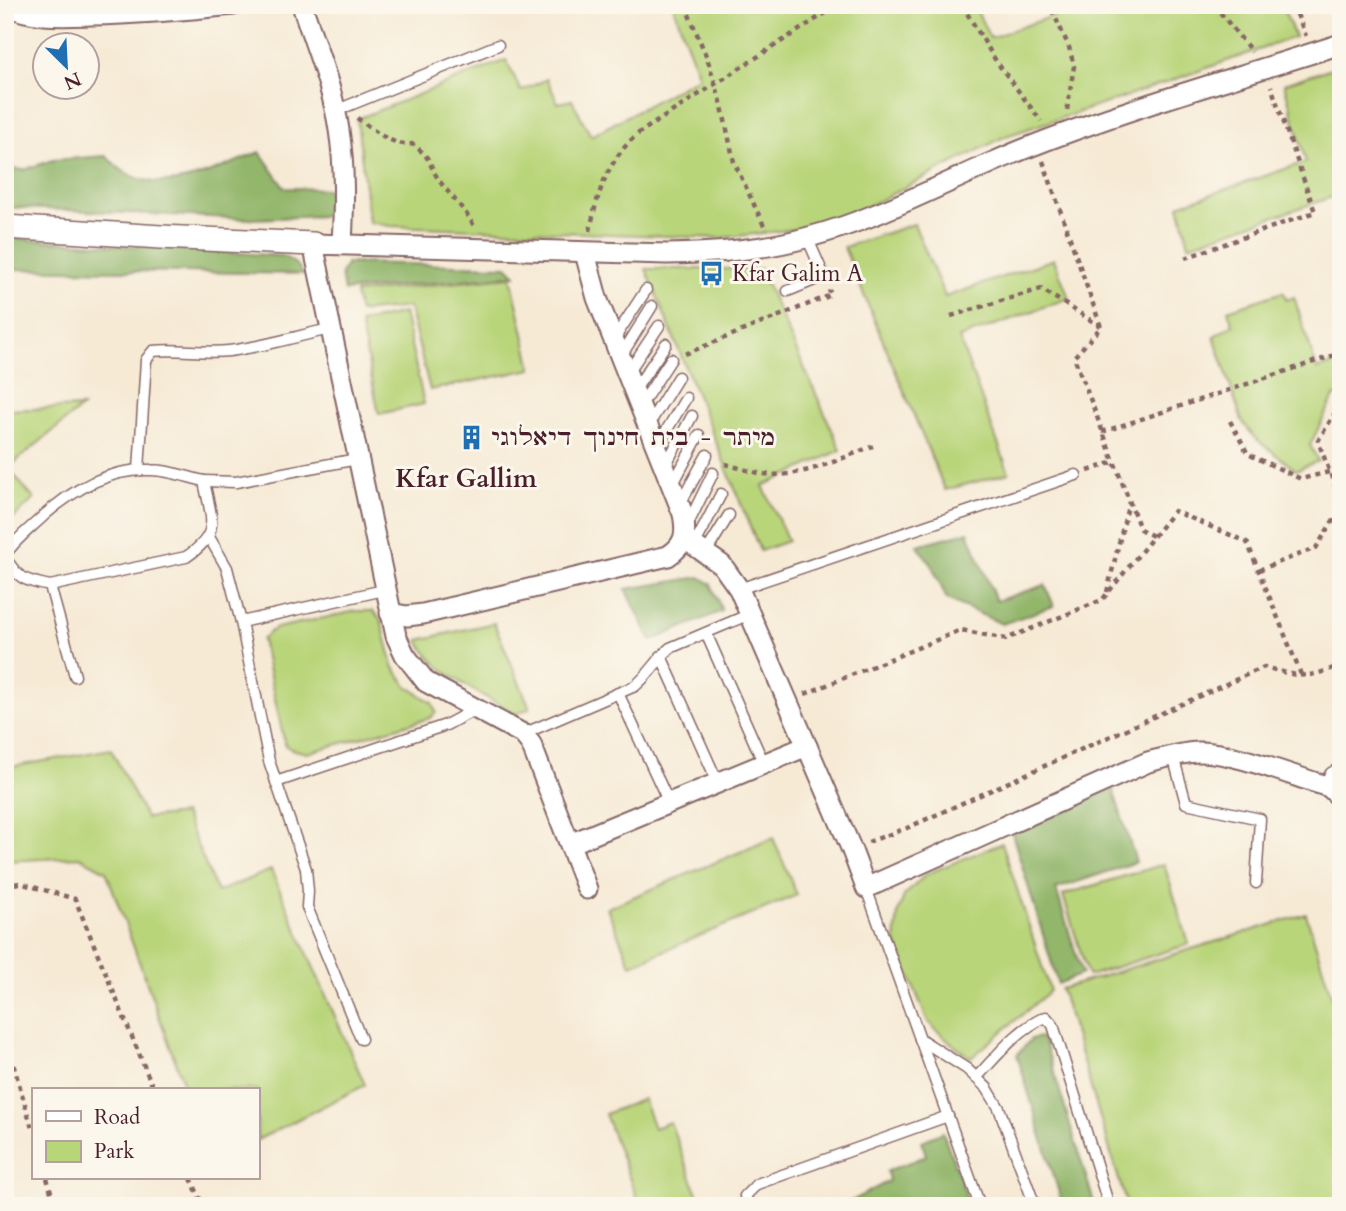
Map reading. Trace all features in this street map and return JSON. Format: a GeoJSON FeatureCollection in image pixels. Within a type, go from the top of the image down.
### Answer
{"type":"FeatureCollection","features":[{"type":"Feature","properties":{"kind":"street"},"geometry":{"type":"LineString","coordinates":[[5,5],[32,14],[55,16],[140,14],[233,5]]}},
{"type":"Feature","properties":{"kind":"street"},"geometry":{"type":"LineString","coordinates":[[302,5],[338,110],[343,157],[342,244]]}},
{"type":"Feature","properties":{"kind":"street"},"geometry":{"type":"LineString","coordinates":[[5,227],[313,244],[585,253],[707,253],[774,245],[879,213],[1051,139],[1151,104],[1341,44]]}},
{"type":"Feature","properties":{"kind":"street"},"geometry":{"type":"LineString","coordinates":[[313,244],[384,590],[396,636],[416,672],[426,682],[523,734],[531,744],[587,889]]}},
{"type":"Feature","properties":{"kind":"street"},"geometry":{"type":"LineString","coordinates":[[585,253],[597,298],[676,496],[691,541],[722,565],[739,589],[866,888],[1148,762],[1173,756],[1197,752],[1219,753],[1329,788],[1341,798]]}},
{"type":"Feature","properties":{"kind":"street"},"geometry":{"type":"LineString","coordinates":[[390,613],[407,616],[423,614],[667,556],[691,541]]}},
{"type":"Feature","properties":{"kind":"street"},"geometry":{"type":"LineString","coordinates":[[570,844],[807,746]]}},
{"type":"Feature","properties":{"kind":"lane"},"geometry":{"type":"LineString","coordinates":[[338,110],[498,45]]}},
{"type":"Feature","properties":{"kind":"lane"},"geometry":{"type":"LineString","coordinates":[[788,291],[824,276],[807,237]]}},
{"type":"Feature","properties":{"kind":"lane"},"geometry":{"type":"LineString","coordinates":[[627,373],[646,289]]}},
{"type":"Feature","properties":{"kind":"lane"},"geometry":{"type":"LineString","coordinates":[[627,373],[652,306]]}},
{"type":"Feature","properties":{"kind":"lane"},"geometry":{"type":"LineString","coordinates":[[627,373],[659,326]]}},
{"type":"Feature","properties":{"kind":"lane"},"geometry":{"type":"LineString","coordinates":[[139,470],[146,360],[153,351],[231,351],[330,328]]}},
{"type":"Feature","properties":{"kind":"lane"},"geometry":{"type":"LineString","coordinates":[[627,373],[666,344]]}},
{"type":"Feature","properties":{"kind":"lane"},"geometry":{"type":"LineString","coordinates":[[627,373],[671,359]]}},
{"type":"Feature","properties":{"kind":"lane"},"geometry":{"type":"LineString","coordinates":[[648,426],[678,377]]}},
{"type":"Feature","properties":{"kind":"lane"},"geometry":{"type":"LineString","coordinates":[[656,447],[686,398]]}},
{"type":"Feature","properties":{"kind":"lane"},"geometry":{"type":"LineString","coordinates":[[664,468],[692,416]]}},
{"type":"Feature","properties":{"kind":"lane"},"geometry":{"type":"LineString","coordinates":[[676,496],[699,435]]}},
{"type":"Feature","properties":{"kind":"lane"},"geometry":{"type":"LineString","coordinates":[[676,496],[707,455]]}},
{"type":"Feature","properties":{"kind":"lane"},"geometry":{"type":"LineString","coordinates":[[204,481],[211,524],[209,537],[186,557],[50,586],[33,583],[15,573],[5,556],[11,545],[58,502],[92,482],[121,471],[152,470],[204,481],[236,482],[357,459]]}},
{"type":"Feature","properties":{"kind":"lane"},"geometry":{"type":"LineString","coordinates":[[691,541],[713,473]]}},
{"type":"Feature","properties":{"kind":"lane"},"geometry":{"type":"LineString","coordinates":[[739,589],[1076,475]]}},
{"type":"Feature","properties":{"kind":"lane"},"geometry":{"type":"LineString","coordinates":[[691,541],[721,494]]}},
{"type":"Feature","properties":{"kind":"lane"},"geometry":{"type":"LineString","coordinates":[[691,541],[710,546],[729,515]]}},
{"type":"Feature","properties":{"kind":"lane"},"geometry":{"type":"LineString","coordinates":[[209,537],[227,568],[241,622],[269,761],[306,869],[307,907],[361,1039]]}},
{"type":"Feature","properties":{"kind":"lane"},"geometry":{"type":"LineString","coordinates":[[5,581],[15,573]]}},
{"type":"Feature","properties":{"kind":"lane"},"geometry":{"type":"LineString","coordinates":[[50,586],[75,676]]}},
{"type":"Feature","properties":{"kind":"lane"},"geometry":{"type":"LineString","coordinates":[[241,622],[384,590]]}},
{"type":"Feature","properties":{"kind":"lane"},"geometry":{"type":"LineString","coordinates":[[523,734],[635,686],[670,648],[750,614]]}},
{"type":"Feature","properties":{"kind":"lane"},"geometry":{"type":"LineString","coordinates":[[706,633],[764,764]]}},
{"type":"Feature","properties":{"kind":"lane"},"geometry":{"type":"LineString","coordinates":[[661,656],[718,783]]}},
{"type":"Feature","properties":{"kind":"lane"},"geometry":{"type":"LineString","coordinates":[[618,693],[669,803]]}},
{"type":"Feature","properties":{"kind":"lane"},"geometry":{"type":"LineString","coordinates":[[276,782],[446,725],[476,709]]}},
{"type":"Feature","properties":{"kind":"lane"},"geometry":{"type":"LineString","coordinates":[[1173,756],[1186,803],[1259,819],[1256,883]]}},
{"type":"Feature","properties":{"kind":"lane"},"geometry":{"type":"LineString","coordinates":[[1323,786],[1331,773],[1341,767]]}},
{"type":"Feature","properties":{"kind":"lane"},"geometry":{"type":"LineString","coordinates":[[866,888],[980,1206]]}},
{"type":"Feature","properties":{"kind":"lane"},"geometry":{"type":"LineString","coordinates":[[976,1078],[1032,1023],[1046,1017],[1052,1025],[1109,1206]]}},
{"type":"Feature","properties":{"kind":"lane"},"geometry":{"type":"LineString","coordinates":[[920,1039],[967,1069],[999,1108],[1035,1206]]}},
{"type":"Feature","properties":{"kind":"lane"},"geometry":{"type":"LineString","coordinates":[[749,1206],[745,1196],[757,1184],[948,1116]]}},
{"type":"Feature","properties":{"kind":"path"},"geometry":{"type":"LineString","coordinates":[[685,5],[716,85],[734,162],[774,245]]}},
{"type":"Feature","properties":{"kind":"path"},"geometry":{"type":"LineString","coordinates":[[585,253],[596,201],[608,169],[627,143],[838,5]]}},
{"type":"Feature","properties":{"kind":"path"},"geometry":{"type":"LineString","coordinates":[[962,5],[996,61],[1051,139],[1101,327]]}},
{"type":"Feature","properties":{"kind":"path"},"geometry":{"type":"LineString","coordinates":[[1051,139],[1074,66],[1069,47],[1052,10],[1061,5]]}},
{"type":"Feature","properties":{"kind":"path"},"geometry":{"type":"LineString","coordinates":[[1185,258],[1315,212],[1265,68],[1214,5]]}},
{"type":"Feature","properties":{"kind":"path"},"geometry":{"type":"LineString","coordinates":[[1293,5],[1314,53]]}},
{"type":"Feature","properties":{"kind":"path"},"geometry":{"type":"LineString","coordinates":[[338,110],[386,138],[401,145],[412,144],[428,155],[437,176],[467,212],[486,249]]}},
{"type":"Feature","properties":{"kind":"path"},"geometry":{"type":"LineString","coordinates":[[671,359],[831,295],[824,276]]}},
{"type":"Feature","properties":{"kind":"path"},"geometry":{"type":"LineString","coordinates":[[951,316],[1041,289],[1101,327]]}},
{"type":"Feature","properties":{"kind":"path"},"geometry":{"type":"LineString","coordinates":[[1101,327],[1074,357],[1140,528],[1153,536]]}},
{"type":"Feature","properties":{"kind":"path"},"geometry":{"type":"LineString","coordinates":[[1102,432],[1341,353]]}},
{"type":"Feature","properties":{"kind":"path"},"geometry":{"type":"LineString","coordinates":[[1341,403],[1318,441],[1341,502]]}},
{"type":"Feature","properties":{"kind":"path"},"geometry":{"type":"LineString","coordinates":[[1230,421],[1248,454],[1301,479],[1341,469]]}},
{"type":"Feature","properties":{"kind":"path"},"geometry":{"type":"LineString","coordinates":[[720,463],[764,474],[793,473],[814,469],[873,446]]}},
{"type":"Feature","properties":{"kind":"path"},"geometry":{"type":"LineString","coordinates":[[1076,475],[1114,462]]}},
{"type":"Feature","properties":{"kind":"path"},"geometry":{"type":"LineString","coordinates":[[1106,594],[1129,502]]}},
{"type":"Feature","properties":{"kind":"path"},"geometry":{"type":"LineString","coordinates":[[1259,570],[1316,548],[1341,508]]}},
{"type":"Feature","properties":{"kind":"path"},"geometry":{"type":"LineString","coordinates":[[788,701],[961,630],[1006,639],[1102,600],[1174,511],[1247,542],[1302,677]]}},
{"type":"Feature","properties":{"kind":"path"},"geometry":{"type":"LineString","coordinates":[[851,848],[906,828],[1264,667],[1302,677],[1319,674],[1341,665]]}},
{"type":"Feature","properties":{"kind":"path"},"geometry":{"type":"LineString","coordinates":[[5,885],[20,883],[75,899],[153,1088]]}},
{"type":"Feature","properties":{"kind":"path"},"geometry":{"type":"LineString","coordinates":[[5,1035],[32,1129]]}},
{"type":"Feature","properties":{"kind":"path"},"geometry":{"type":"LineString","coordinates":[[48,1180],[55,1206]]}},
{"type":"Feature","properties":{"kind":"path"},"geometry":{"type":"LineString","coordinates":[[192,1180],[202,1206]]}},
{"type":"Feature","properties":{"kind":"green space"},"geometry":{"type":"Polygon","coordinates":[[[673,5],[974,5],[990,38],[1084,5],[1121,5],[1126,16],[1154,5],[1282,5],[1295,37],[1006,136],[851,215],[797,229],[720,238],[390,226],[369,222],[357,119],[506,60],[521,91],[547,79],[558,103],[572,100],[591,136],[699,77],[673,5]]]}},
{"type":"Feature","properties":{"kind":"green space"},"geometry":{"type":"Polygon","coordinates":[[[1341,65],[1341,194],[1189,245],[1179,205],[1306,162],[1284,84],[1341,65]]]}},
{"type":"Feature","properties":{"kind":"green space"},"geometry":{"type":"Polygon","coordinates":[[[260,152],[285,188],[327,189],[332,202],[325,216],[251,219],[5,207],[5,168],[24,170],[53,160],[106,156],[123,171],[140,179],[174,182],[210,172],[260,152]]]}},
{"type":"Feature","properties":{"kind":"green space"},"geometry":{"type":"Polygon","coordinates":[[[914,224],[945,297],[1054,259],[1069,298],[959,338],[1009,473],[945,490],[844,247],[914,224]]]}},
{"type":"Feature","properties":{"kind":"green space"},"geometry":{"type":"Polygon","coordinates":[[[5,238],[283,256],[297,265],[303,274],[5,269],[5,238]]]}},
{"type":"Feature","properties":{"kind":"green space"},"geometry":{"type":"Polygon","coordinates":[[[347,263],[507,266],[516,275],[344,291],[341,274],[347,263]]]}},
{"type":"Feature","properties":{"kind":"green space"},"geometry":{"type":"Polygon","coordinates":[[[646,269],[760,269],[841,450],[763,486],[788,541],[760,551],[646,269]]]}},
{"type":"Feature","properties":{"kind":"green space"},"geometry":{"type":"Polygon","coordinates":[[[511,277],[532,369],[430,390],[409,307],[359,312],[355,293],[511,277]]]}},
{"type":"Feature","properties":{"kind":"green space"},"geometry":{"type":"Polygon","coordinates":[[[1283,292],[1287,300],[1294,297],[1317,369],[1341,362],[1341,394],[1334,397],[1310,445],[1318,461],[1296,470],[1255,438],[1242,421],[1214,336],[1233,325],[1228,310],[1283,292]]]}},
{"type":"Feature","properties":{"kind":"green space"},"geometry":{"type":"Polygon","coordinates":[[[404,313],[424,404],[379,414],[360,323],[404,313]]]}},
{"type":"Feature","properties":{"kind":"green space"},"geometry":{"type":"Polygon","coordinates":[[[82,407],[8,468],[34,499],[5,526],[5,410],[82,407]]]}},
{"type":"Feature","properties":{"kind":"green space"},"geometry":{"type":"Polygon","coordinates":[[[968,532],[996,601],[1045,585],[1054,606],[1002,624],[947,599],[931,564],[917,545],[968,532]]]}},
{"type":"Feature","properties":{"kind":"green space"},"geometry":{"type":"Polygon","coordinates":[[[700,577],[711,584],[722,611],[651,641],[626,589],[700,577]]]}},
{"type":"Feature","properties":{"kind":"green space"},"geometry":{"type":"Polygon","coordinates":[[[356,611],[373,611],[381,620],[393,666],[407,686],[432,703],[436,712],[430,718],[307,753],[291,749],[285,745],[262,640],[277,628],[356,611]]]}},
{"type":"Feature","properties":{"kind":"green space"},"geometry":{"type":"Polygon","coordinates":[[[494,623],[530,708],[516,714],[447,673],[435,663],[419,640],[494,623]]]}},
{"type":"Feature","properties":{"kind":"green space"},"geometry":{"type":"Polygon","coordinates":[[[111,749],[146,818],[184,814],[217,892],[271,870],[365,1085],[259,1139],[259,1088],[185,1088],[106,871],[80,857],[5,861],[5,768],[111,749]]]}},
{"type":"Feature","properties":{"kind":"green space"},"geometry":{"type":"Polygon","coordinates":[[[1113,789],[1136,862],[1056,889],[1082,974],[1058,984],[1012,833],[1113,789]]]}},
{"type":"Feature","properties":{"kind":"green space"},"geometry":{"type":"Polygon","coordinates":[[[773,838],[797,895],[631,965],[607,908],[773,838]]]}},
{"type":"Feature","properties":{"kind":"green space"},"geometry":{"type":"Polygon","coordinates":[[[1002,843],[1050,991],[971,1058],[928,1022],[895,940],[898,913],[904,896],[926,874],[1002,843]]]}},
{"type":"Feature","properties":{"kind":"green space"},"geometry":{"type":"Polygon","coordinates":[[[1164,864],[1189,944],[1088,976],[1063,895],[1164,864]]]}},
{"type":"Feature","properties":{"kind":"green space"},"geometry":{"type":"Polygon","coordinates":[[[1306,914],[1341,1027],[1341,1206],[1127,1206],[1061,989],[1306,914]]]}},
{"type":"Feature","properties":{"kind":"green space"},"geometry":{"type":"Polygon","coordinates":[[[1041,1037],[1095,1206],[1063,1206],[1017,1055],[1031,1039],[1041,1037]]]}},
{"type":"Feature","properties":{"kind":"green space"},"geometry":{"type":"Polygon","coordinates":[[[643,1099],[654,1128],[670,1122],[699,1199],[680,1206],[640,1206],[605,1114],[643,1099]]]}},
{"type":"Feature","properties":{"kind":"green space"},"geometry":{"type":"Polygon","coordinates":[[[943,1132],[970,1206],[851,1206],[850,1202],[889,1181],[887,1171],[926,1156],[922,1141],[943,1132]]]}},
{"type":"Feature","properties":{"kind":"place","name":"Kfar Galim A"},"geometry":{"type":"Point","coordinates":[712,273]}},
{"type":"Feature","properties":{"kind":"place","name":"מיתר - בית חינוך דיאלוגי"},"geometry":{"type":"Point","coordinates":[471,437]}},
{"type":"Feature","properties":{"kind":"district","name":"Kfar Gallim"},"geometry":{"type":"Point","coordinates":[466,478]}}]}
